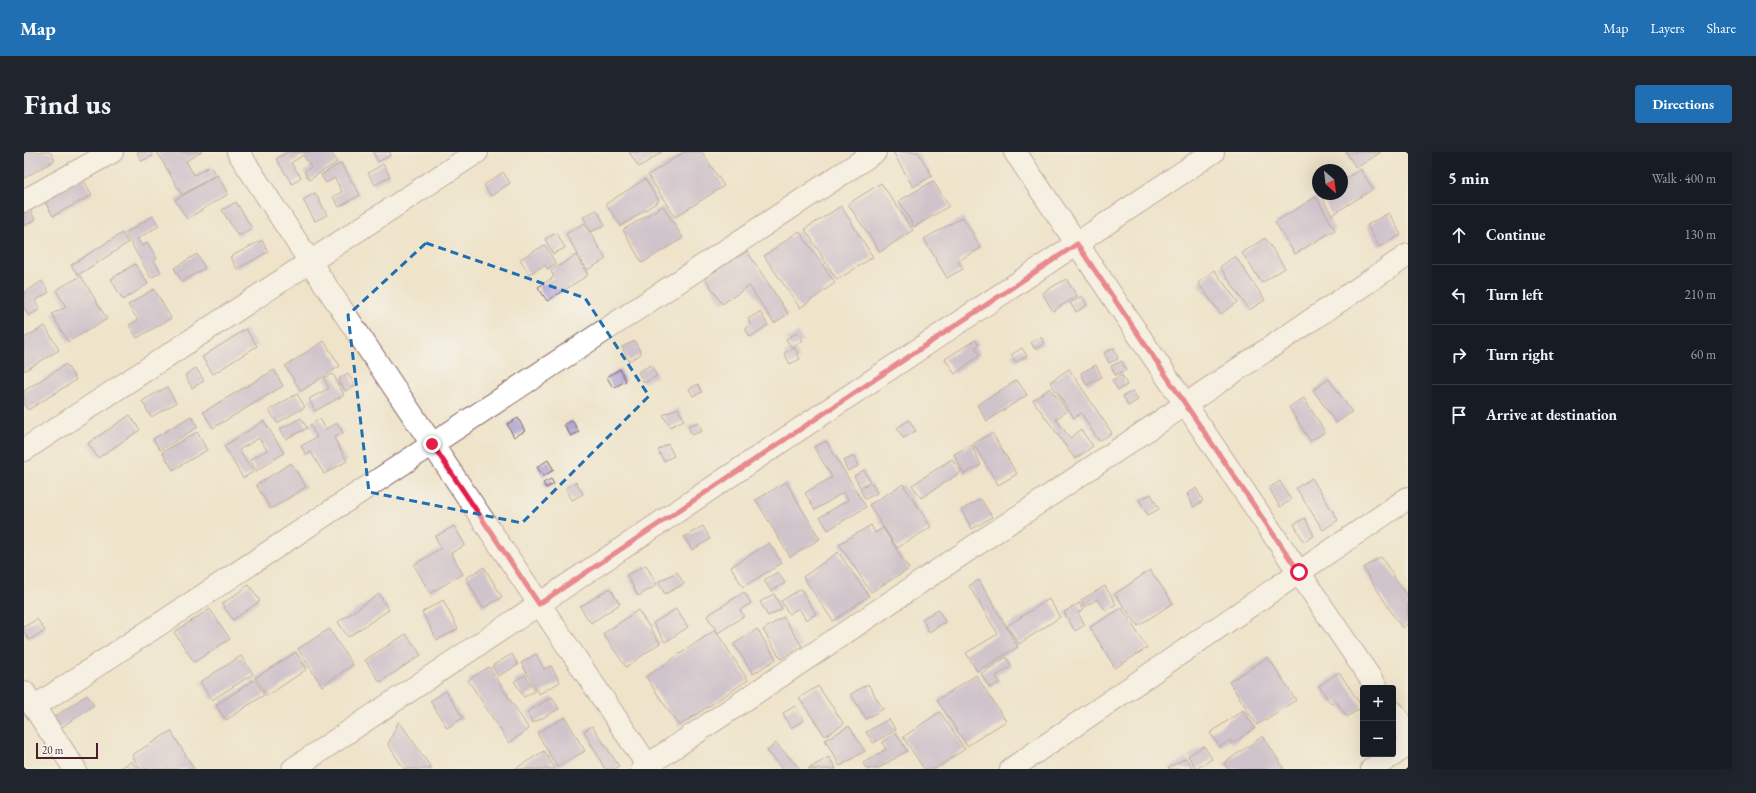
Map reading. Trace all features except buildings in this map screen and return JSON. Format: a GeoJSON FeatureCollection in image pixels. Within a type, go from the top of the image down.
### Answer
{"type":"FeatureCollection","features":[{"type":"Feature","properties":{"kind":"street"},"geometry":{"type":"LineString","coordinates":[[24,201],[112,152]]}},
{"type":"Feature","properties":{"kind":"street"},"geometry":{"type":"LineString","coordinates":[[238,152],[539,604],[646,768],[1408,255]]}},
{"type":"Feature","properties":{"kind":"street"},"geometry":{"type":"LineString","coordinates":[[24,450],[477,152]]}},
{"type":"Feature","properties":{"kind":"street"},"geometry":{"type":"LineString","coordinates":[[75,769],[29,700],[432,444],[875,152]]}},
{"type":"Feature","properties":{"kind":"street"},"geometry":{"type":"LineString","coordinates":[[1015,152],[1375,685]]}},
{"type":"Feature","properties":{"kind":"street"},"geometry":{"type":"LineString","coordinates":[[293,769],[1214,152]]}},
{"type":"Feature","properties":{"kind":"street"},"geometry":{"type":"LineString","coordinates":[[1011,769],[1408,498]]}},
{"type":"Feature","properties":{"kind":"street"},"geometry":{"type":"LineString","coordinates":[[1396,716],[1408,734]]}},
{"type":"Feature","properties":{"kind":"street"},"geometry":{"type":"LineString","coordinates":[[1372,769],[1408,745]]}},
{"type":"Feature","properties":{"kind":"highlighted area"},"geometry":{"type":"Polygon","coordinates":[[[426,243],[585,298],[649,396],[522,523],[369,492],[348,315],[426,243]]]}},
{"type":"Feature","properties":{"kind":"route"},"geometry":{"type":"LineString","coordinates":[[432,444],[539,604],[1077,244],[1299,572]]}}]}
